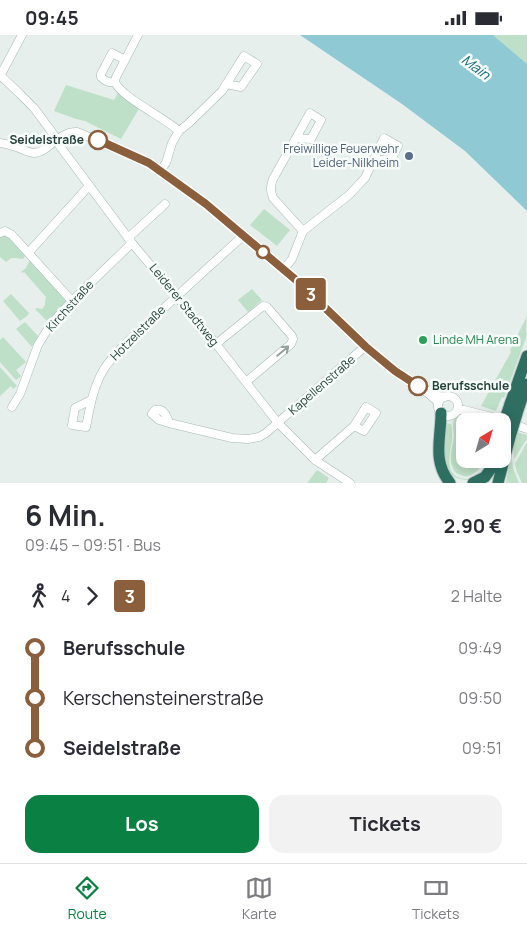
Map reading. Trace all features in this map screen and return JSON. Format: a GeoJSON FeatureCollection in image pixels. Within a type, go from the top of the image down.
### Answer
{"type":"FeatureCollection","features":[{"type":"Feature","properties":{"kind":"highway"},"geometry":{"type":"LineString","coordinates":[[511,417],[527,356]]}},
{"type":"Feature","properties":{"kind":"highway"},"geometry":{"type":"LineString","coordinates":[[515,405],[527,385]]}},
{"type":"Feature","properties":{"kind":"highway"},"geometry":{"type":"LineString","coordinates":[[446,411],[446,422],[439,441],[439,460],[443,472],[450,483]]}},
{"type":"Feature","properties":{"kind":"highway"},"geometry":{"type":"LineString","coordinates":[[443,472],[448,478],[460,483]]}},
{"type":"Feature","properties":{"kind":"highway"},"geometry":{"type":"LineString","coordinates":[[473,483],[498,472]]}},
{"type":"Feature","properties":{"kind":"highway"},"geometry":{"type":"LineString","coordinates":[[488,483],[498,472]]}},
{"type":"Feature","properties":{"kind":"street"},"geometry":{"type":"LineString","coordinates":[[0,75],[22,35]]}},
{"type":"Feature","properties":{"kind":"street"},"geometry":{"type":"LineString","coordinates":[[138,35],[116,77],[116,86],[179,131]]}},
{"type":"Feature","properties":{"kind":"street"},"geometry":{"type":"LineString","coordinates":[[115,82],[105,81],[101,74],[112,53],[125,60]]}},
{"type":"Feature","properties":{"kind":"street","name":"Leiderer Stadtweg"},"geometry":{"type":"LineString","coordinates":[[0,75],[34,108],[130,240],[278,423],[315,460],[350,483]]}},
{"type":"Feature","properties":{"kind":"street"},"geometry":{"type":"LineString","coordinates":[[160,170],[166,163],[172,143],[179,131],[222,91],[226,84]]}},
{"type":"Feature","properties":{"kind":"street"},"geometry":{"type":"LineString","coordinates":[[0,143],[37,153],[71,132],[83,133],[149,163],[206,204],[284,269],[366,347],[439,396],[452,397],[457,403],[478,413]]}},
{"type":"Feature","properties":{"kind":"street"},"geometry":{"type":"LineString","coordinates":[[296,138],[273,179],[270,189],[274,198],[303,231]]}},
{"type":"Feature","properties":{"kind":"street"},"geometry":{"type":"LineString","coordinates":[[284,269],[292,259],[303,231],[358,187],[365,178],[373,161]]}},
{"type":"Feature","properties":{"kind":"street"},"geometry":{"type":"LineString","coordinates":[[29,252],[89,186]]}},
{"type":"Feature","properties":{"kind":"street","name":"Kirchstraße"},"geometry":{"type":"LineString","coordinates":[[12,407],[20,394],[38,345],[51,324],[165,204]]}},
{"type":"Feature","properties":{"kind":"street"},"geometry":{"type":"LineString","coordinates":[[0,233],[5,231],[12,235],[72,301]]}},
{"type":"Feature","properties":{"kind":"street","name":"Hotzelstraße"},"geometry":{"type":"LineString","coordinates":[[91,400],[104,368],[114,356],[243,235]]}},
{"type":"Feature","properties":{"kind":"street"},"geometry":{"type":"LineString","coordinates":[[216,344],[264,306],[267,307],[292,336],[293,342],[291,344],[246,382]]}},
{"type":"Feature","properties":{"kind":"street","name":"Kapellenstraße"},"geometry":{"type":"LineString","coordinates":[[169,423],[232,437],[248,439],[259,437],[278,423],[366,347]]}},
{"type":"Feature","properties":{"kind":"street"},"geometry":{"type":"LineString","coordinates":[[377,355],[395,371],[429,394],[446,411],[464,410],[475,413]]}},
{"type":"Feature","properties":{"kind":"street"},"geometry":{"type":"LineString","coordinates":[[444,397],[440,400],[446,411]]}},
{"type":"Feature","properties":{"kind":"street"},"geometry":{"type":"LineString","coordinates":[[446,411],[458,407],[457,403]]}},
{"type":"Feature","properties":{"kind":"street"},"geometry":{"type":"LineString","coordinates":[[511,424],[527,429]]}},
{"type":"Feature","properties":{"kind":"street"},"geometry":{"type":"LineString","coordinates":[[315,460],[354,426]]}},
{"type":"Feature","properties":{"kind":"green space"},"geometry":{"type":"Polygon","coordinates":[[[493,35],[527,35],[527,64],[493,35]]]}},
{"type":"Feature","properties":{"kind":"green space"},"geometry":{"type":"Polygon","coordinates":[[[66,85],[114,100],[118,93],[140,107],[121,139],[85,121],[54,111],[66,85]]]}},
{"type":"Feature","properties":{"kind":"green space"},"geometry":{"type":"Polygon","coordinates":[[[264,209],[290,230],[277,246],[250,225],[264,209]]]}},
{"type":"Feature","properties":{"kind":"green space"},"geometry":{"type":"Polygon","coordinates":[[[0,236],[10,237],[68,299],[48,322],[35,309],[42,309],[45,305],[46,297],[24,272],[21,272],[26,268],[30,260],[25,256],[23,259],[11,258],[6,262],[0,257],[0,236]]]}},
{"type":"Feature","properties":{"kind":"green space"},"geometry":{"type":"Polygon","coordinates":[[[252,289],[262,300],[248,312],[238,300],[252,289]]]}},
{"type":"Feature","properties":{"kind":"green space"},"geometry":{"type":"Polygon","coordinates":[[[11,294],[29,313],[20,321],[3,301],[11,294]]]}},
{"type":"Feature","properties":{"kind":"green space"},"geometry":{"type":"Polygon","coordinates":[[[527,316],[527,335],[504,398],[502,397],[496,411],[481,406],[511,352],[510,350],[527,316]]]}},
{"type":"Feature","properties":{"kind":"green space"},"geometry":{"type":"Polygon","coordinates":[[[25,322],[38,336],[32,347],[16,329],[25,322]]]}},
{"type":"Feature","properties":{"kind":"green space"},"geometry":{"type":"Polygon","coordinates":[[[3,337],[26,362],[16,370],[21,376],[16,380],[0,362],[0,340],[3,337]]]}},
{"type":"Feature","properties":{"kind":"green space"},"geometry":{"type":"Polygon","coordinates":[[[0,367],[17,386],[13,389],[11,386],[0,396],[0,367]]]}},
{"type":"Feature","properties":{"kind":"green space"},"geometry":{"type":"Polygon","coordinates":[[[455,419],[456,468],[479,468],[469,476],[455,472],[451,460],[454,436],[453,422],[455,419]]]}},
{"type":"Feature","properties":{"kind":"green space"},"geometry":{"type":"Polygon","coordinates":[[[446,423],[451,424],[452,429],[451,470],[454,475],[468,480],[455,477],[445,467],[443,451],[446,423]]]}},
{"type":"Feature","properties":{"kind":"green space"},"geometry":{"type":"Polygon","coordinates":[[[517,432],[527,435],[527,439],[514,459],[513,445],[517,432]]]}},
{"type":"Feature","properties":{"kind":"green space"},"geometry":{"type":"Polygon","coordinates":[[[527,442],[527,483],[522,483],[515,464],[527,442]]]}},
{"type":"Feature","properties":{"kind":"green space"},"geometry":{"type":"Polygon","coordinates":[[[511,451],[513,468],[519,483],[506,483],[508,468],[511,468],[511,451]]]}},
{"type":"Feature","properties":{"kind":"green space"},"geometry":{"type":"Polygon","coordinates":[[[317,470],[329,478],[326,483],[307,483],[317,470]]]}},
{"type":"Feature","properties":{"kind":"water","name":"Main"},"geometry":{"type":"Polygon","coordinates":[[[300,35],[493,35],[527,64],[527,211],[465,151],[402,104],[300,35]]]}},
{"type":"Feature","properties":{"kind":"bus line","name":"3"},"geometry":{"type":"LineString","coordinates":[[98,140],[149,163],[206,204],[296,280],[366,347],[395,371],[418,386]]}},
{"type":"Feature","properties":{"kind":"place","name":"Seidelstraße"},"geometry":{"type":"Point","coordinates":[98,140]}},
{"type":"Feature","properties":{"kind":"place","name":"Freiwillige Feuerwehr Leider-Nilkheim"},"geometry":{"type":"Point","coordinates":[409,156]}},
{"type":"Feature","properties":{"kind":"place","name":"Linde MH Arena"},"geometry":{"type":"Point","coordinates":[423,340]}},
{"type":"Feature","properties":{"kind":"place","name":"Berufsschule"},"geometry":{"type":"Point","coordinates":[418,386]}}]}
